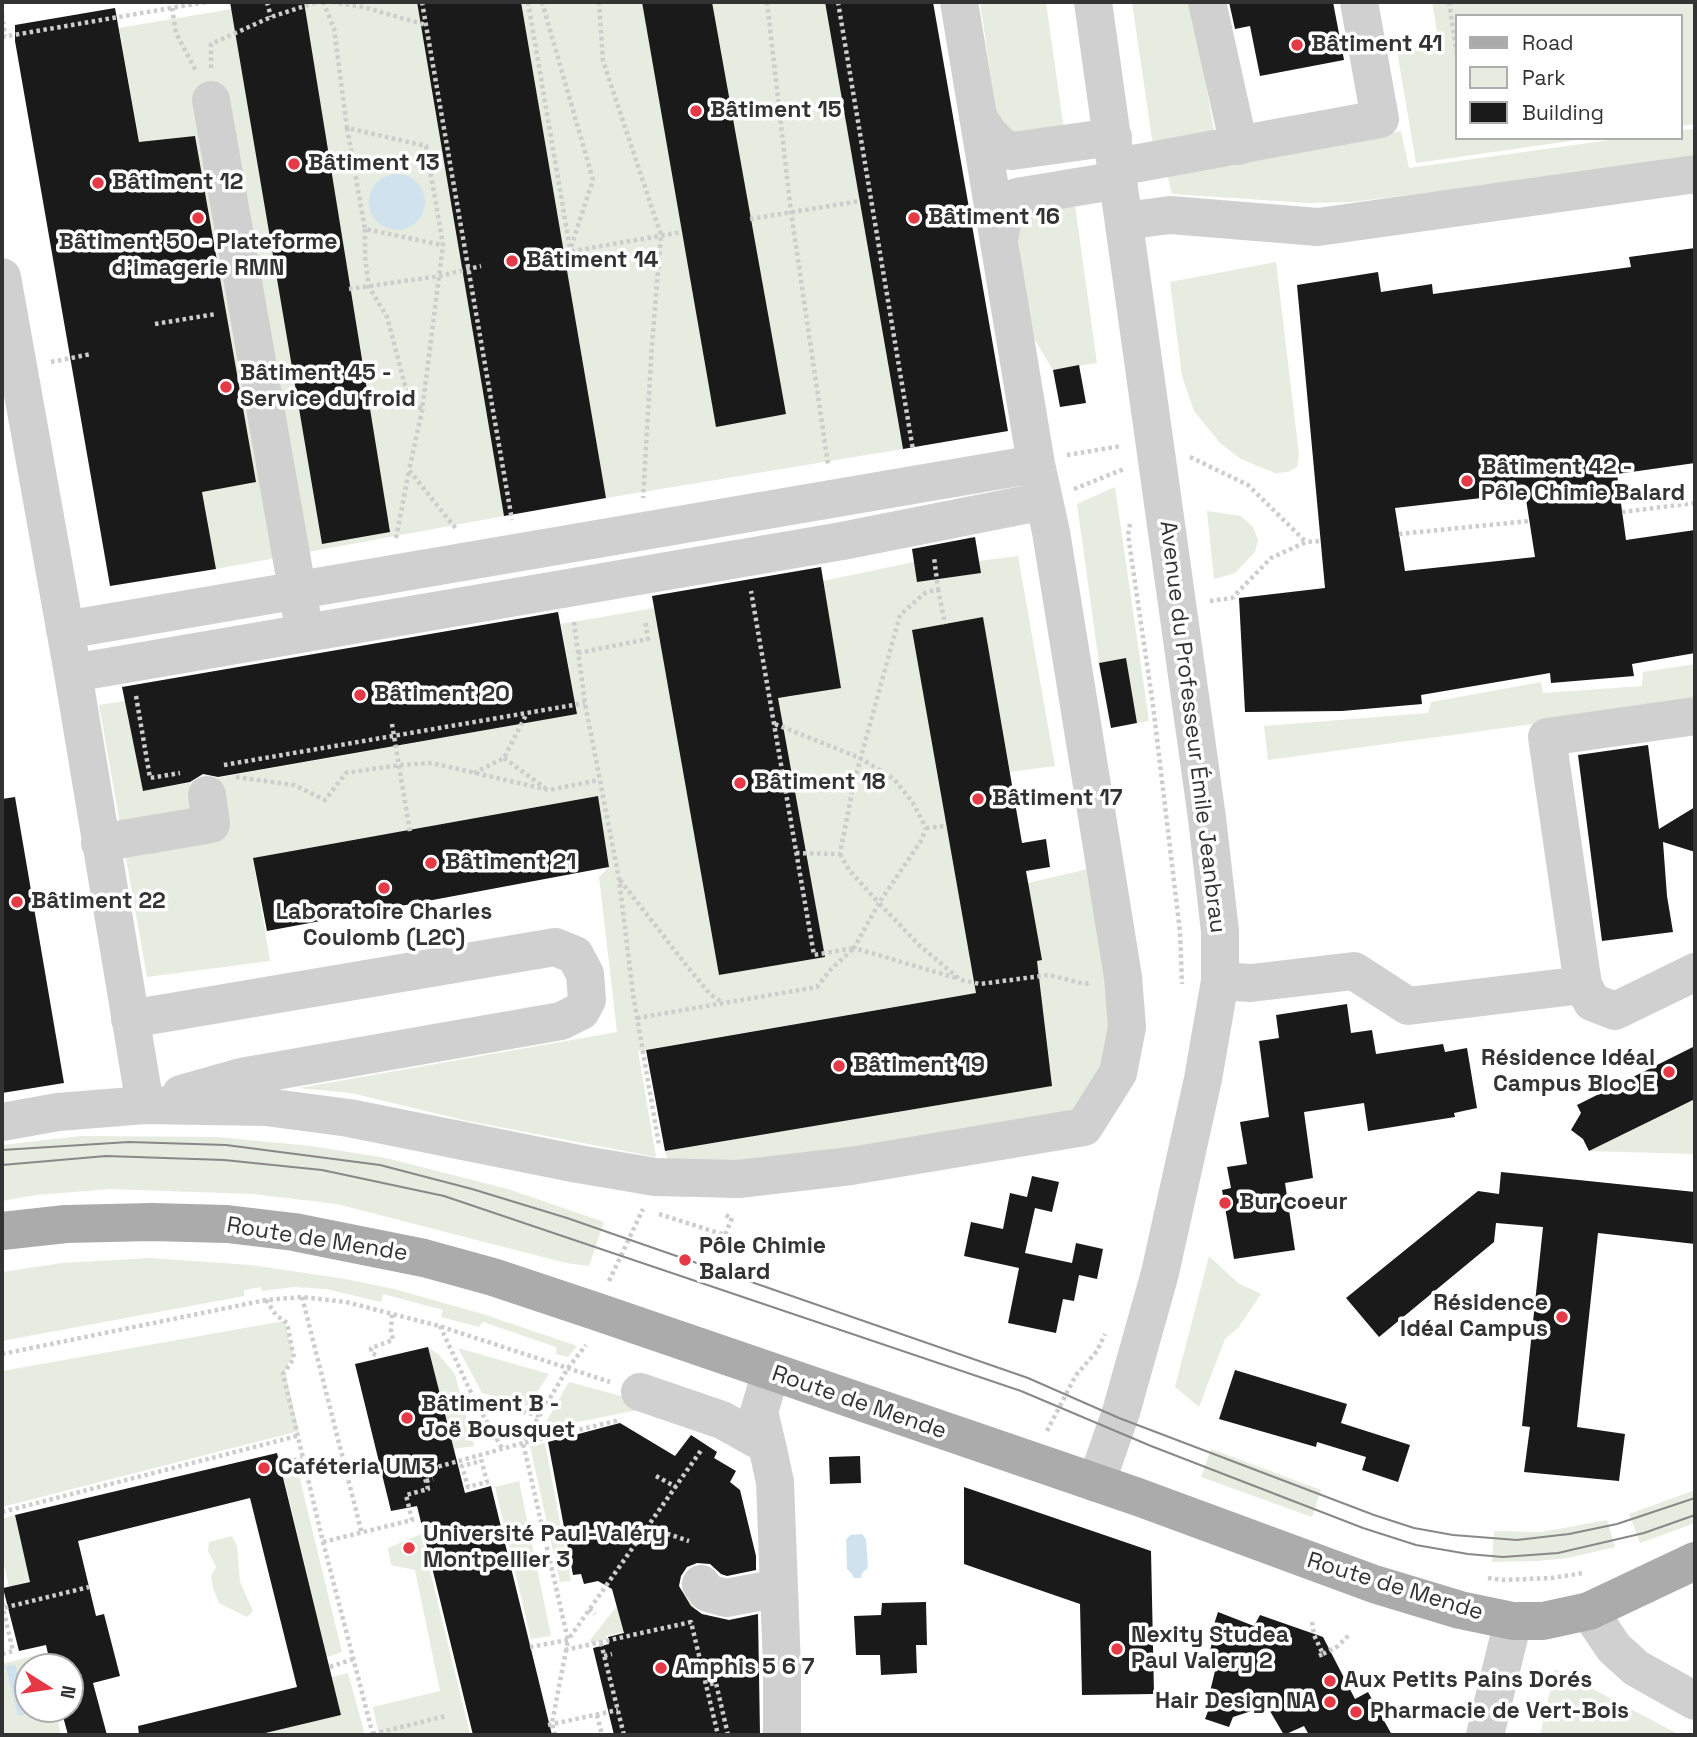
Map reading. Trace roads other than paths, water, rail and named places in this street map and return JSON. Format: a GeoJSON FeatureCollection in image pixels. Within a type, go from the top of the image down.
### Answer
{"type":"FeatureCollection","features":[{"type":"Feature","properties":{"kind":"main road","name":"Route de Mende"},"geometry":{"type":"LineString","coordinates":[[2,1231],[66,1224],[227,1224],[294,1232],[424,1258],[493,1277],[595,1311],[1096,1483],[1374,1584],[1460,1610],[1513,1621],[1544,1621],[1589,1611],[1695,1561]]}},
{"type":"Feature","properties":{"kind":"street"},"geometry":{"type":"LineString","coordinates":[[2,1122],[58,1112],[145,1105],[266,1107],[349,1118],[578,1164],[651,1190],[851,1166],[1084,1127],[1118,1073],[1127,1027],[1123,977],[1086,741],[958,2]]}},
{"type":"Feature","properties":{"kind":"street","name":"Avenue du Professeur Émile Jeanbrau"},"geometry":{"type":"LineString","coordinates":[[1093,2],[1208,818],[1220,930],[1220,981],[1203,1079],[1160,1273],[1121,1412],[1096,1483]]}},
{"type":"Feature","properties":{"kind":"street"},"geometry":{"type":"LineString","coordinates":[[1207,2],[1239,146]]}},
{"type":"Feature","properties":{"kind":"street"},"geometry":{"type":"LineString","coordinates":[[999,240],[1007,207],[1017,197],[1054,190],[1116,161],[1239,146],[1380,119],[1359,2]]}},
{"type":"Feature","properties":{"kind":"street"},"geometry":{"type":"LineString","coordinates":[[211,100],[306,633]]}},
{"type":"Feature","properties":{"kind":"street"},"geometry":{"type":"LineString","coordinates":[[978,117],[989,134],[1002,147],[1012,151],[1048,146],[1116,161]]}},
{"type":"Feature","properties":{"kind":"street"},"geometry":{"type":"LineString","coordinates":[[1048,146],[1039,154],[1038,165],[1043,183],[1054,190]]}},
{"type":"Feature","properties":{"kind":"street"},"geometry":{"type":"LineString","coordinates":[[1124,221],[1170,215],[1318,227],[1695,174]]}},
{"type":"Feature","properties":{"kind":"street"},"geometry":{"type":"LineString","coordinates":[[2,277],[73,673],[145,1105]]}},
{"type":"Feature","properties":{"kind":"street"},"geometry":{"type":"LineString","coordinates":[[65,630],[1036,464]]}},
{"type":"Feature","properties":{"kind":"street"},"geometry":{"type":"LineString","coordinates":[[73,673],[842,541],[1044,501]]}},
{"type":"Feature","properties":{"kind":"street"},"geometry":{"type":"LineString","coordinates":[[1695,716],[1548,737],[1583,985],[1592,1002],[1615,1011],[1695,972]]}},
{"type":"Feature","properties":{"kind":"street"},"geometry":{"type":"LineString","coordinates":[[100,843],[211,824],[212,777]]}},
{"type":"Feature","properties":{"kind":"street"},"geometry":{"type":"LineString","coordinates":[[131,1019],[555,947],[575,955],[585,974],[587,1000],[581,1011],[562,1020],[241,1077],[145,1105]]}},
{"type":"Feature","properties":{"kind":"street"},"geometry":{"type":"LineString","coordinates":[[1220,981],[1251,983],[1354,971],[1408,1006],[1583,985]]}},
{"type":"Feature","properties":{"kind":"street"},"geometry":{"type":"LineString","coordinates":[[771,1372],[758,1412],[775,1482],[782,1735]]}},
{"type":"Feature","properties":{"kind":"street"},"geometry":{"type":"LineString","coordinates":[[632,1405],[722,1420],[767,1445]]}},
{"type":"Feature","properties":{"kind":"street"},"geometry":{"type":"LineString","coordinates":[[701,1584],[709,1593],[726,1598],[779,1588]]}},
{"type":"Feature","properties":{"kind":"street"},"geometry":{"type":"LineString","coordinates":[[1589,1611],[1614,1648],[1636,1668],[1695,1701]]}},
{"type":"Feature","properties":{"kind":"street"},"geometry":{"type":"LineString","coordinates":[[1485,1735],[1513,1621]]}},
{"type":"Feature","properties":{"kind":"water"},"geometry":{"type":"Polygon","coordinates":[[[397,174],[412,179],[420,187],[425,202],[420,217],[412,225],[397,230],[382,225],[374,217],[369,202],[374,187],[382,179],[397,174]]]}},
{"type":"Feature","properties":{"kind":"water"},"geometry":{"type":"Polygon","coordinates":[[[862,1534],[866,1539],[868,1568],[861,1578],[854,1578],[847,1569],[846,1540],[850,1535],[862,1534]]]}},
{"type":"Feature","properties":{"kind":"water"},"geometry":{"type":"Polygon","coordinates":[[[14,1664],[14,1700],[6,1667],[14,1664]]]}},
{"type":"Feature","properties":{"kind":"tram line"},"geometry":{"type":"LineString","coordinates":[[2,1150],[129,1142],[226,1145],[380,1165],[472,1189],[567,1218],[1028,1378],[1119,1418],[1414,1528],[1453,1535],[1517,1540],[1569,1534],[1617,1524],[1695,1498]]}},
{"type":"Feature","properties":{"kind":"tram line"},"geometry":{"type":"LineString","coordinates":[[2,1165],[106,1156],[224,1160],[322,1170],[444,1196],[1021,1391],[1151,1446],[1363,1528],[1416,1545],[1503,1557],[1558,1553],[1644,1533],[1695,1515]]}},
{"type":"Feature","properties":{"kind":"place","name":"Bâtiment 41"},"geometry":{"type":"Point","coordinates":[1297,45]}},
{"type":"Feature","properties":{"kind":"place","name":"Bâtiment 15"},"geometry":{"type":"Point","coordinates":[696,111]}},
{"type":"Feature","properties":{"kind":"place","name":"Bâtiment 13"},"geometry":{"type":"Point","coordinates":[294,164]}},
{"type":"Feature","properties":{"kind":"place","name":"Bâtiment 12"},"geometry":{"type":"Point","coordinates":[98,183]}},
{"type":"Feature","properties":{"kind":"place","name":"Bâtiment 50 - Plateforme d'imagerie RMN"},"geometry":{"type":"Point","coordinates":[198,218]}},
{"type":"Feature","properties":{"kind":"place","name":"Bâtiment 16"},"geometry":{"type":"Point","coordinates":[914,218]}},
{"type":"Feature","properties":{"kind":"place","name":"Bâtiment 14"},"geometry":{"type":"Point","coordinates":[512,261]}},
{"type":"Feature","properties":{"kind":"place","name":"Bâtiment 45 - Service du froid"},"geometry":{"type":"Point","coordinates":[226,387]}},
{"type":"Feature","properties":{"kind":"place","name":"Bâtiment 42 - Pôle Chimie Balard"},"geometry":{"type":"Point","coordinates":[1467,481]}},
{"type":"Feature","properties":{"kind":"place","name":"Bâtiment 20"},"geometry":{"type":"Point","coordinates":[360,695]}},
{"type":"Feature","properties":{"kind":"place","name":"Bâtiment 18"},"geometry":{"type":"Point","coordinates":[740,783]}},
{"type":"Feature","properties":{"kind":"place","name":"Bâtiment 17"},"geometry":{"type":"Point","coordinates":[978,799]}},
{"type":"Feature","properties":{"kind":"place","name":"Bâtiment 21"},"geometry":{"type":"Point","coordinates":[431,863]}},
{"type":"Feature","properties":{"kind":"place","name":"Laboratoire Charles Coulomb (L2C)"},"geometry":{"type":"Point","coordinates":[384,888]}},
{"type":"Feature","properties":{"kind":"place","name":"Bâtiment 22"},"geometry":{"type":"Point","coordinates":[17,902]}},
{"type":"Feature","properties":{"kind":"place","name":"Bâtiment 19"},"geometry":{"type":"Point","coordinates":[839,1066]}},
{"type":"Feature","properties":{"kind":"place","name":"Résidence Idéal Campus Bloc E"},"geometry":{"type":"Point","coordinates":[1669,1072]}},
{"type":"Feature","properties":{"kind":"place","name":"Bur coeur"},"geometry":{"type":"Point","coordinates":[1225,1203]}},
{"type":"Feature","properties":{"kind":"place","name":"Pôle Chimie Balard"},"geometry":{"type":"Point","coordinates":[685,1260]}},
{"type":"Feature","properties":{"kind":"place","name":"Résidence Idéal Campus"},"geometry":{"type":"Point","coordinates":[1562,1317]}},
{"type":"Feature","properties":{"kind":"place","name":"Bâtiment B - Joë Bousquet"},"geometry":{"type":"Point","coordinates":[407,1418]}},
{"type":"Feature","properties":{"kind":"place","name":"Caféteria UM3"},"geometry":{"type":"Point","coordinates":[264,1468]}},
{"type":"Feature","properties":{"kind":"place","name":"Université Paul-Valéry Montpellier 3"},"geometry":{"type":"Point","coordinates":[409,1548]}},
{"type":"Feature","properties":{"kind":"place","name":"Nexity Studea Paul Valery 2"},"geometry":{"type":"Point","coordinates":[1117,1649]}},
{"type":"Feature","properties":{"kind":"place","name":"Amphis 5 6 7"},"geometry":{"type":"Point","coordinates":[661,1668]}},
{"type":"Feature","properties":{"kind":"place","name":"Aux Petits Pains Dorés"},"geometry":{"type":"Point","coordinates":[1330,1681]}},
{"type":"Feature","properties":{"kind":"place","name":"Hair Design NA"},"geometry":{"type":"Point","coordinates":[1330,1702]}},
{"type":"Feature","properties":{"kind":"place","name":"Pharmacie de Vert-Bois"},"geometry":{"type":"Point","coordinates":[1356,1712]}}]}
